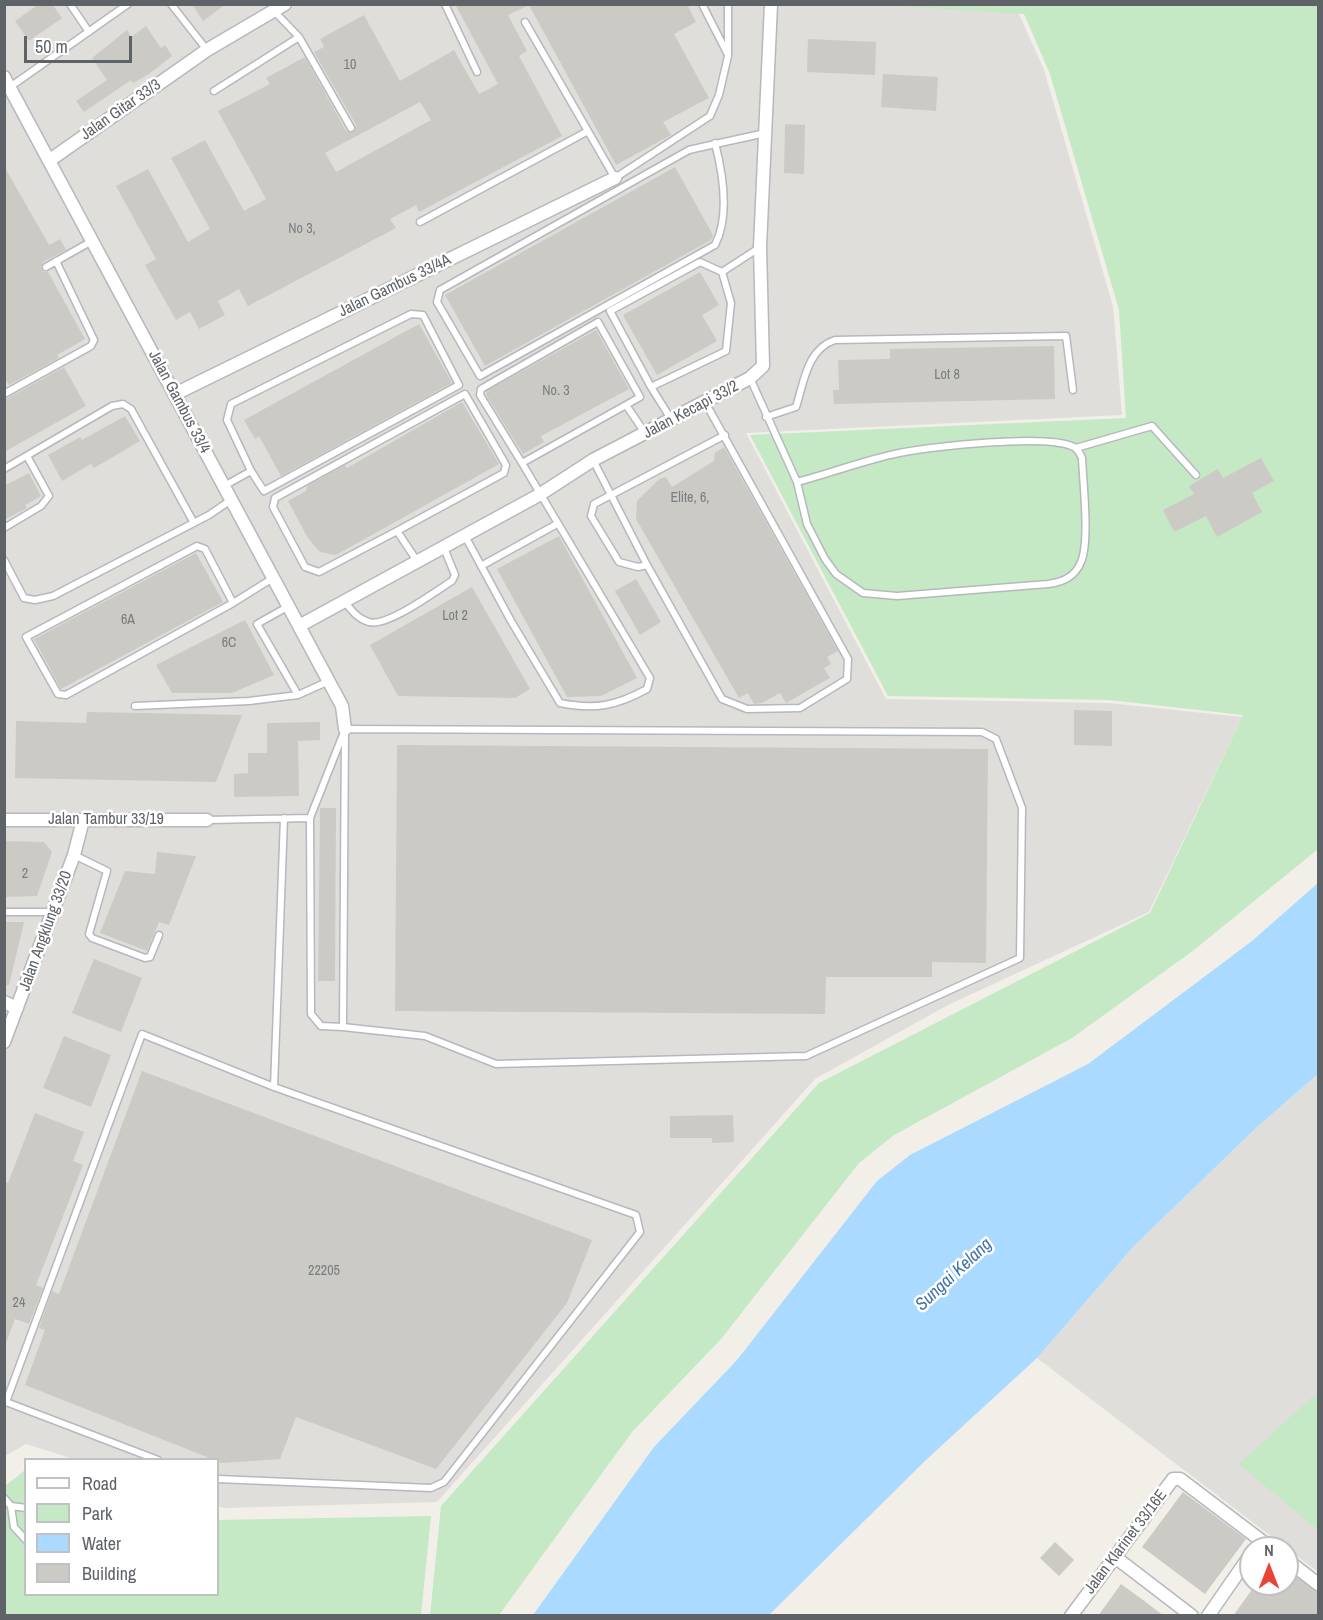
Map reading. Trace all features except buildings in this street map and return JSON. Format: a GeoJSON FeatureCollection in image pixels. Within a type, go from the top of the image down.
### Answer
{"type":"FeatureCollection","features":[{"type":"Feature","properties":{"kind":"street","name":"Jalan Kecapi 33/2"},"geometry":{"type":"LineString","coordinates":[[299,626],[539,495],[593,460],[750,378],[763,366],[760,248],[771,4]]}},
{"type":"Feature","properties":{"kind":"street","name":"Jalan Gitar 33/3"},"geometry":{"type":"LineString","coordinates":[[50,160],[207,50],[279,8]]}},
{"type":"Feature","properties":{"kind":"street","name":"Jalan Gambus 33/4"},"geometry":{"type":"LineString","coordinates":[[7,82],[342,706],[345,729]]}},
{"type":"Feature","properties":{"kind":"street","name":"Jalan Gambus 33/4A"},"geometry":{"type":"LineString","coordinates":[[175,394],[615,177]]}},
{"type":"Feature","properties":{"kind":"street","name":"Jalan Tambur 33/19"},"geometry":{"type":"LineString","coordinates":[[4,820],[207,820]]}},
{"type":"Feature","properties":{"kind":"street","name":"Jalan Angklung 33/20"},"geometry":{"type":"LineString","coordinates":[[4,1042],[54,912],[74,855],[82,820]]}},
{"type":"Feature","properties":{"kind":"street"},"geometry":{"type":"LineString","coordinates":[[4,1002],[17,1008]]}},
{"type":"Feature","properties":{"kind":"street","name":"Jalan Klarinet 33/16E"},"geometry":{"type":"LineString","coordinates":[[1071,1616],[1173,1479],[1180,1479],[1250,1536]]}},
{"type":"Feature","properties":{"kind":"street"},"geometry":{"type":"LineString","coordinates":[[1115,1557],[1192,1616]]}},
{"type":"Feature","properties":{"kind":"street"},"geometry":{"type":"LineString","coordinates":[[1299,1569],[1318,1584]]}},
{"type":"Feature","properties":{"kind":"street"},"geometry":{"type":"LineString","coordinates":[[1208,1616],[1239,1571]]}},
{"type":"Feature","properties":{"kind":"lane"},"geometry":{"type":"LineString","coordinates":[[70,4],[89,32]]}},
{"type":"Feature","properties":{"kind":"lane"},"geometry":{"type":"LineString","coordinates":[[7,82],[89,32],[128,4]]}},
{"type":"Feature","properties":{"kind":"lane"},"geometry":{"type":"LineString","coordinates":[[171,4],[207,50]]}},
{"type":"Feature","properties":{"kind":"lane"},"geometry":{"type":"LineString","coordinates":[[445,4],[477,72]]}},
{"type":"Feature","properties":{"kind":"lane"},"geometry":{"type":"LineString","coordinates":[[702,4],[729,56]]}},
{"type":"Feature","properties":{"kind":"lane"},"geometry":{"type":"LineString","coordinates":[[525,21],[615,177],[710,116],[719,95],[729,56],[728,4]]}},
{"type":"Feature","properties":{"kind":"lane"},"geometry":{"type":"LineString","coordinates":[[279,8],[299,37],[351,128]]}},
{"type":"Feature","properties":{"kind":"lane"},"geometry":{"type":"LineString","coordinates":[[214,91],[299,37]]}},
{"type":"Feature","properties":{"kind":"lane"},"geometry":{"type":"LineString","coordinates":[[420,222],[588,131]]}},
{"type":"Feature","properties":{"kind":"lane"},"geometry":{"type":"LineString","coordinates":[[715,143],[722,170],[723,230],[715,245],[480,376],[436,302],[440,290],[689,150],[715,143],[765,133]]}},
{"type":"Feature","properties":{"kind":"lane"},"geometry":{"type":"LineString","coordinates":[[46,267],[93,240]]}},
{"type":"Feature","properties":{"kind":"lane"},"geometry":{"type":"LineString","coordinates":[[722,272],[760,248]]}},
{"type":"Feature","properties":{"kind":"lane"},"geometry":{"type":"LineString","coordinates":[[4,394],[91,346],[94,340],[56,261]]}},
{"type":"Feature","properties":{"kind":"lane"},"geometry":{"type":"LineString","coordinates":[[651,387],[726,351],[731,303],[722,272],[700,262],[610,311],[651,387],[672,420]]}},
{"type":"Feature","properties":{"kind":"lane"},"geometry":{"type":"LineString","coordinates":[[411,314],[423,315],[459,385],[264,491],[251,471],[227,420],[231,404],[411,314]]}},
{"type":"Feature","properties":{"kind":"lane"},"geometry":{"type":"LineString","coordinates":[[465,536],[560,703],[580,707],[621,703],[646,689],[650,678],[480,395],[481,389],[598,322],[640,397],[522,463]]}},
{"type":"Feature","properties":{"kind":"lane"},"geometry":{"type":"LineString","coordinates":[[766,417],[796,407],[814,353],[826,343],[835,340],[1066,336],[1073,390]]}},
{"type":"Feature","properties":{"kind":"lane"},"geometry":{"type":"LineString","coordinates":[[750,378],[797,482],[807,524],[825,559],[836,574],[863,593],[897,596],[1048,584],[1067,579],[1082,560],[1084,542],[1082,458],[1076,448],[1066,444],[1033,441],[897,453],[797,482]]}},
{"type":"Feature","properties":{"kind":"lane"},"geometry":{"type":"LineString","coordinates":[[465,394],[506,465],[504,473],[397,531],[319,572],[305,567],[273,507],[275,498],[465,394]]}},
{"type":"Feature","properties":{"kind":"lane"},"geometry":{"type":"LineString","coordinates":[[593,460],[647,565],[722,699],[747,709],[800,708],[847,679],[848,658],[705,402]]}},
{"type":"Feature","properties":{"kind":"lane"},"geometry":{"type":"LineString","coordinates":[[4,469],[112,406],[123,404],[131,410],[194,523]]}},
{"type":"Feature","properties":{"kind":"lane"},"geometry":{"type":"LineString","coordinates":[[626,405],[646,434]]}},
{"type":"Feature","properties":{"kind":"lane"},"geometry":{"type":"LineString","coordinates":[[1076,448],[1152,426],[1196,475]]}},
{"type":"Feature","properties":{"kind":"lane"},"geometry":{"type":"LineString","coordinates":[[647,565],[638,567],[619,562],[591,516],[594,504],[725,435]]}},
{"type":"Feature","properties":{"kind":"lane"},"geometry":{"type":"LineString","coordinates":[[4,528],[41,506],[49,496],[27,456]]}},
{"type":"Feature","properties":{"kind":"lane"},"geometry":{"type":"LineString","coordinates":[[224,486],[251,471]]}},
{"type":"Feature","properties":{"kind":"lane"},"geometry":{"type":"LineString","coordinates":[[4,560],[24,598],[35,600],[53,596],[194,523],[232,500]]}},
{"type":"Feature","properties":{"kind":"lane"},"geometry":{"type":"LineString","coordinates":[[481,566],[557,524]]}},
{"type":"Feature","properties":{"kind":"lane"},"geometry":{"type":"LineString","coordinates":[[397,531],[417,561]]}},
{"type":"Feature","properties":{"kind":"lane"},"geometry":{"type":"LineString","coordinates":[[233,603],[205,549],[197,546],[26,637],[58,694],[66,695],[233,603],[273,578]]}},
{"type":"Feature","properties":{"kind":"lane"},"geometry":{"type":"LineString","coordinates":[[345,602],[352,612],[371,623],[386,621],[452,581],[455,575],[444,548]]}},
{"type":"Feature","properties":{"kind":"lane"},"geometry":{"type":"LineString","coordinates":[[289,606],[257,624],[298,694]]}},
{"type":"Feature","properties":{"kind":"lane"},"geometry":{"type":"LineString","coordinates":[[135,706],[249,701],[298,694],[328,681]]}},
{"type":"Feature","properties":{"kind":"lane"},"geometry":{"type":"LineString","coordinates":[[345,729],[982,732],[996,739],[1022,808],[1020,958],[806,1056],[496,1064],[425,1036],[321,1026],[311,1014],[310,818],[345,729]]}},
{"type":"Feature","properties":{"kind":"lane"},"geometry":{"type":"LineString","coordinates":[[343,1028],[345,729]]}},
{"type":"Feature","properties":{"kind":"lane"},"geometry":{"type":"LineString","coordinates":[[274,1087],[284,818]]}},
{"type":"Feature","properties":{"kind":"lane"},"geometry":{"type":"LineString","coordinates":[[207,820],[310,818]]}},
{"type":"Feature","properties":{"kind":"lane"},"geometry":{"type":"LineString","coordinates":[[74,855],[107,871],[89,934],[92,938],[145,958],[150,957],[159,935]]}},
{"type":"Feature","properties":{"kind":"lane"},"geometry":{"type":"LineString","coordinates":[[4,912],[54,912]]}},
{"type":"Feature","properties":{"kind":"lane"},"geometry":{"type":"LineString","coordinates":[[153,1458],[5,1403],[142,1034],[274,1087],[636,1215],[640,1232],[444,1482],[431,1488],[219,1479]]}},
{"type":"Feature","properties":{"kind":"lane"},"geometry":{"type":"LineString","coordinates":[[4,1498],[11,1506],[14,1527],[24,1538]]}},
{"type":"Feature","properties":{"kind":"lane"},"geometry":{"type":"LineString","coordinates":[[11,1506],[24,1508]]}},
{"type":"Feature","properties":{"kind":"shaded area"},"geometry":{"type":"Polygon","coordinates":[[[5,5],[1015,5],[1044,70],[1113,306],[1122,415],[746,433],[886,699],[1109,703],[1242,717],[1149,912],[948,1005],[815,1079],[437,1502],[224,1508],[219,1506],[219,1458],[71,1458],[26,1444],[5,1456],[5,5]]]}},
{"type":"Feature","properties":{"kind":"shaded area"},"geometry":{"type":"Polygon","coordinates":[[[1318,1074],[1318,1572],[1299,1558],[1299,1536],[1271,1536],[1037,1358],[1134,1246],[1257,1127],[1318,1074]]]}},
{"type":"Feature","properties":{"kind":"green space"},"geometry":{"type":"Polygon","coordinates":[[[883,5],[1318,5],[1318,849],[1194,950],[1072,1038],[894,1135],[859,1163],[721,1339],[632,1432],[499,1615],[430,1616],[441,1506],[819,1083],[1150,913],[1243,715],[1109,700],[888,696],[750,435],[1126,418],[1119,310],[1050,74],[1024,14],[883,5]]]}},
{"type":"Feature","properties":{"kind":"green space"},"geometry":{"type":"Polygon","coordinates":[[[1318,1392],[1318,1530],[1239,1464],[1318,1392]]]}},
{"type":"Feature","properties":{"kind":"green space"},"geometry":{"type":"Polygon","coordinates":[[[24,1471],[24,1596],[219,1596],[219,1520],[431,1516],[421,1615],[5,1615],[4,1487],[24,1471]]]}},
{"type":"Feature","properties":{"kind":"water","name":"Sungai Kelang"},"geometry":{"type":"Polygon","coordinates":[[[1318,883],[1318,1074],[1257,1127],[1134,1246],[1037,1358],[927,1459],[769,1615],[533,1615],[654,1447],[737,1360],[877,1181],[910,1155],[1088,1064],[1252,941],[1318,883]]]}}]}
